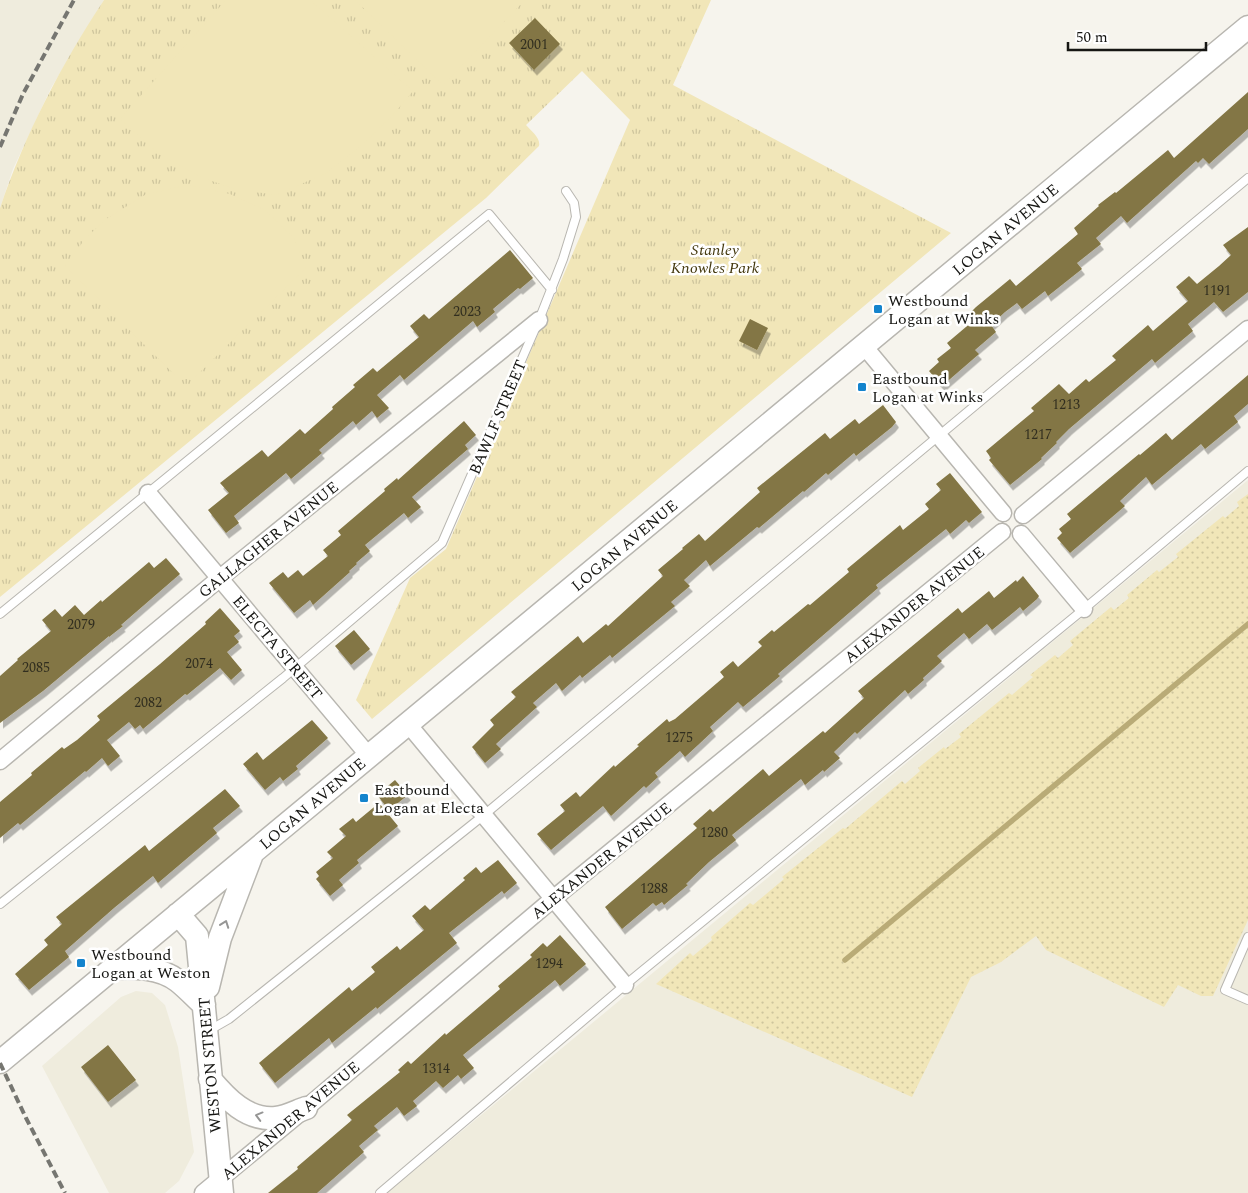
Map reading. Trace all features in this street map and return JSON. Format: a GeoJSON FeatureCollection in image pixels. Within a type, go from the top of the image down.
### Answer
{"type":"FeatureCollection","features":[{"type":"Feature","properties":{"kind":"main road","name":"LOGAN AVENUE"},"geometry":{"type":"LineString","coordinates":[[0,1062],[1248,28]]}},
{"type":"Feature","properties":{"kind":"main road"},"geometry":{"type":"LineString","coordinates":[[114,968],[144,968],[166,974],[177,980],[204,1005],[220,938],[252,853]]}},
{"type":"Feature","properties":{"kind":"main road","name":"WESTON STREET"},"geometry":{"type":"LineString","coordinates":[[178,914],[197,936],[221,1186]]}},
{"type":"Feature","properties":{"kind":"main road"},"geometry":{"type":"LineString","coordinates":[[210,1079],[235,1105],[255,1115],[278,1118],[306,1108]]}},
{"type":"Feature","properties":{"kind":"street","name":"GALLAGHER AVENUE"},"geometry":{"type":"LineString","coordinates":[[0,761],[220,578],[539,320]]}},
{"type":"Feature","properties":{"kind":"street"},"geometry":{"type":"LineString","coordinates":[[1023,515],[1248,329]]}},
{"type":"Feature","properties":{"kind":"street"},"geometry":{"type":"LineString","coordinates":[[864,346],[1004,513]]}},
{"type":"Feature","properties":{"kind":"street","name":"ELECTA STREET"},"geometry":{"type":"LineString","coordinates":[[148,493],[370,756]]}},
{"type":"Feature","properties":{"kind":"street"},"geometry":{"type":"LineString","coordinates":[[1016,510],[1023,515],[1026,522],[1024,531],[1021,534],[1013,537],[1002,532],[999,520],[1004,513],[1016,510]]}},
{"type":"Feature","properties":{"kind":"street","name":"ALEXANDER AVENUE"},"geometry":{"type":"LineString","coordinates":[[203,1193],[221,1186],[306,1108],[554,898],[1002,532]]}},
{"type":"Feature","properties":{"kind":"street"},"geometry":{"type":"LineString","coordinates":[[1021,534],[1084,609]]}},
{"type":"Feature","properties":{"kind":"street"},"geometry":{"type":"LineString","coordinates":[[408,724],[625,986]]}},
{"type":"Feature","properties":{"kind":"lane"},"geometry":{"type":"LineString","coordinates":[[206,1032],[228,1019],[484,815],[1248,178]]}},
{"type":"Feature","properties":{"kind":"lane","name":"BAWLF STREET"},"geometry":{"type":"LineString","coordinates":[[295,668],[442,543],[552,290],[570,241],[576,217],[574,203],[566,191]]}},
{"type":"Feature","properties":{"kind":"lane"},"geometry":{"type":"LineString","coordinates":[[0,614],[489,214],[552,290]]}},
{"type":"Feature","properties":{"kind":"lane"},"geometry":{"type":"LineString","coordinates":[[380,1193],[625,986],[1248,472]]}},
{"type":"Feature","properties":{"kind":"lane"},"geometry":{"type":"LineString","coordinates":[[0,904],[295,668]]}},
{"type":"Feature","properties":{"kind":"lane"},"geometry":{"type":"LineString","coordinates":[[1248,938],[1225,990],[1248,1000]]}},
{"type":"Feature","properties":{"kind":"shaded area"},"geometry":{"type":"Polygon","coordinates":[[[0,0],[104,0],[51,88],[13,169],[0,208],[0,0]]]}},
{"type":"Feature","properties":{"kind":"shaded area"},"geometry":{"type":"Polygon","coordinates":[[[1248,480],[1248,1193],[387,1193],[509,1092],[1248,480]]]}},
{"type":"Feature","properties":{"kind":"shaded area"},"geometry":{"type":"Polygon","coordinates":[[[136,991],[152,993],[165,1005],[178,1047],[194,1152],[179,1181],[165,1193],[109,1193],[42,1066],[121,997],[136,991]]]}},
{"type":"Feature","properties":{"kind":"green space","name":"Stanley Knowles Park"},"geometry":{"type":"Polygon","coordinates":[[[104,0],[711,0],[673,85],[951,233],[372,719],[356,700],[410,578],[446,549],[630,120],[582,71],[526,125],[537,137],[539,146],[486,198],[0,597],[0,208],[21,153],[45,101],[73,50],[104,0]]]}},
{"type":"Feature","properties":{"kind":"green space"},"geometry":{"type":"Polygon","coordinates":[[[226,0],[310,0],[413,91],[393,115],[362,145],[326,173],[276,195],[235,189],[203,178],[158,153],[120,119],[226,0]]]}},
{"type":"Feature","properties":{"kind":"green space"},"geometry":{"type":"Polygon","coordinates":[[[355,0],[525,0],[443,85],[355,0]]]}},
{"type":"Feature","properties":{"kind":"green space"},"geometry":{"type":"Polygon","coordinates":[[[187,185],[230,194],[265,210],[294,238],[306,268],[193,379],[179,379],[65,266],[85,239],[106,219],[145,195],[187,185]]]}},
{"type":"Feature","properties":{"kind":"green space"},"geometry":{"type":"Polygon","coordinates":[[[1248,494],[1248,920],[1213,996],[1201,996],[1178,985],[1164,1007],[1046,950],[1036,936],[1001,962],[971,977],[912,1097],[656,984],[690,953],[693,956],[712,940],[711,937],[750,903],[753,905],[784,879],[782,877],[843,828],[845,829],[902,781],[905,784],[920,771],[918,768],[944,747],[945,749],[961,737],[959,734],[1009,693],[1012,695],[1033,677],[1030,675],[1055,655],[1058,658],[1073,645],[1070,641],[1111,607],[1114,610],[1129,598],[1127,595],[1157,570],[1159,572],[1178,557],[1176,554],[1223,516],[1225,518],[1239,506],[1237,502],[1248,494]]]}},
{"type":"Feature","properties":{"kind":"building"},"geometry":{"type":"Polygon","coordinates":[[[535,18],[560,44],[534,70],[509,43],[535,18]]]}},
{"type":"Feature","properties":{"kind":"building"},"geometry":{"type":"Polygon","coordinates":[[[1248,92],[1248,129],[1209,164],[1203,158],[1198,163],[1196,161],[1127,223],[1121,216],[1096,238],[1101,244],[1077,263],[1082,269],[1048,296],[1045,291],[1022,309],[1017,303],[1005,312],[991,325],[996,332],[975,350],[979,354],[942,386],[929,371],[939,362],[937,359],[951,348],[947,343],[973,321],[968,315],[976,307],[1010,279],[1016,286],[1078,234],[1074,228],[1098,205],[1116,193],[1168,150],[1174,158],[1248,92]]]}},
{"type":"Feature","properties":{"kind":"building"},"geometry":{"type":"Polygon","coordinates":[[[1248,227],[1248,292],[1223,312],[1214,302],[1188,324],[1193,331],[1155,363],[1152,359],[1069,429],[1042,459],[1010,485],[989,460],[991,458],[986,451],[1034,411],[1031,408],[1059,384],[1069,394],[1086,379],[1089,382],[1116,360],[1112,356],[1148,325],[1153,331],[1188,301],[1176,287],[1189,276],[1197,284],[1219,266],[1231,255],[1223,245],[1248,227]]]}},
{"type":"Feature","properties":{"kind":"building"},"geometry":{"type":"Polygon","coordinates":[[[510,250],[533,278],[493,309],[495,312],[477,327],[473,321],[404,380],[400,375],[377,395],[389,408],[377,418],[372,411],[356,425],[353,421],[319,450],[322,453],[291,479],[286,473],[234,516],[239,523],[226,533],[208,510],[229,493],[220,483],[262,450],[268,457],[300,429],[305,434],[355,387],[353,385],[373,368],[377,372],[419,337],[410,326],[424,314],[429,319],[510,250]]]}},
{"type":"Feature","properties":{"kind":"building"},"geometry":{"type":"Polygon","coordinates":[[[750,319],[768,328],[757,350],[739,341],[750,319]]]}},
{"type":"Feature","properties":{"kind":"building"},"geometry":{"type":"Polygon","coordinates":[[[1248,375],[1248,404],[1234,416],[1238,422],[1205,449],[1201,444],[1152,485],[1146,477],[1120,501],[1125,506],[1070,553],[1057,538],[1062,533],[1059,529],[1071,519],[1067,514],[1166,433],[1172,440],[1248,375]]]}},
{"type":"Feature","properties":{"kind":"building"},"geometry":{"type":"Polygon","coordinates":[[[883,405],[896,422],[892,427],[856,456],[854,453],[828,475],[826,473],[710,566],[706,560],[684,580],[690,586],[671,602],[675,606],[612,658],[610,655],[582,678],[580,675],[562,691],[556,683],[533,703],[537,707],[496,744],[501,749],[485,763],[472,747],[494,725],[490,720],[516,697],[511,692],[578,636],[583,643],[606,624],[608,626],[663,576],[658,570],[682,548],[699,534],[705,541],[760,492],[757,488],[825,433],[830,439],[855,419],[859,424],[883,405]]]}},
{"type":"Feature","properties":{"kind":"building"},"geometry":{"type":"Polygon","coordinates":[[[464,421],[476,435],[465,445],[468,449],[412,497],[421,507],[408,518],[404,513],[365,545],[370,551],[356,563],[350,572],[313,605],[310,600],[294,613],[269,583],[283,572],[288,578],[298,570],[303,576],[328,556],[323,550],[341,535],[338,531],[464,421]]]}},
{"type":"Feature","properties":{"kind":"building"},"geometry":{"type":"Polygon","coordinates":[[[950,473],[982,512],[969,523],[966,520],[950,534],[946,529],[876,585],[878,588],[778,674],[780,676],[743,707],[738,702],[710,727],[713,731],[685,757],[680,751],[655,773],[658,777],[646,788],[644,786],[611,816],[603,806],[551,850],[537,834],[565,811],[560,805],[576,792],[580,797],[667,719],[669,722],[675,719],[724,677],[720,672],[733,661],[738,667],[762,646],[758,642],[772,630],[774,632],[808,604],[810,605],[849,572],[847,569],[900,525],[903,530],[929,509],[925,504],[941,490],[936,484],[950,473]]]}},
{"type":"Feature","properties":{"kind":"building"},"geometry":{"type":"Polygon","coordinates":[[[166,558],[180,574],[121,625],[123,626],[43,691],[0,723],[0,676],[51,631],[42,620],[55,609],[62,617],[75,605],[84,615],[149,562],[154,568],[166,558]]]}},
{"type":"Feature","properties":{"kind":"building"},"geometry":{"type":"Polygon","coordinates":[[[1023,576],[1039,596],[1037,599],[1023,611],[1020,607],[992,630],[987,624],[969,639],[964,633],[937,656],[942,661],[923,678],[924,680],[908,694],[905,690],[857,734],[855,732],[834,752],[840,758],[824,772],[823,770],[805,785],[801,779],[732,835],[736,840],[709,862],[686,884],[688,885],[664,905],[662,902],[656,906],[653,903],[622,929],[605,907],[697,828],[693,824],[710,809],[713,812],[763,769],[769,776],[823,731],[825,733],[864,698],[858,691],[958,608],[962,613],[989,591],[994,598],[1023,576]]]}},
{"type":"Feature","properties":{"kind":"building"},"geometry":{"type":"Polygon","coordinates":[[[220,608],[240,631],[234,636],[239,642],[227,652],[242,670],[231,680],[220,668],[143,729],[140,725],[135,729],[129,722],[107,740],[120,756],[108,766],[102,758],[20,825],[18,823],[0,838],[0,802],[62,747],[64,749],[77,740],[100,720],[97,716],[206,624],[205,622],[220,608]]]}},
{"type":"Feature","properties":{"kind":"building"},"geometry":{"type":"Polygon","coordinates":[[[354,630],[370,649],[351,665],[335,646],[354,630]]]}},
{"type":"Feature","properties":{"kind":"building"},"geometry":{"type":"Polygon","coordinates":[[[312,720],[328,738],[296,766],[298,769],[283,781],[280,777],[265,790],[243,764],[257,752],[263,760],[312,720]]]}},
{"type":"Feature","properties":{"kind":"building"},"geometry":{"type":"Polygon","coordinates":[[[395,780],[408,795],[389,810],[377,795],[395,780]]]}},
{"type":"Feature","properties":{"kind":"building"},"geometry":{"type":"Polygon","coordinates":[[[225,789],[240,806],[213,828],[217,833],[158,883],[153,876],[114,908],[65,951],[69,957],[29,990],[15,974],[48,945],[44,940],[62,924],[56,917],[145,845],[149,851],[225,789]]]}},
{"type":"Feature","properties":{"kind":"building"},"geometry":{"type":"Polygon","coordinates":[[[379,803],[398,826],[357,860],[359,863],[339,880],[343,885],[330,896],[316,879],[319,876],[316,872],[333,858],[327,852],[346,836],[339,829],[353,818],[356,822],[379,803]]]}},
{"type":"Feature","properties":{"kind":"building"},"geometry":{"type":"Polygon","coordinates":[[[498,860],[517,883],[504,894],[502,891],[449,933],[457,943],[377,1009],[376,1007],[332,1043],[329,1038],[275,1083],[259,1063],[349,987],[352,991],[375,972],[371,967],[397,946],[400,950],[424,930],[412,916],[425,905],[430,910],[465,880],[463,878],[476,867],[481,873],[498,860]]]}},
{"type":"Feature","properties":{"kind":"building"},"geometry":{"type":"Polygon","coordinates":[[[560,935],[586,964],[560,986],[555,980],[463,1055],[474,1068],[461,1079],[458,1075],[443,1088],[436,1081],[413,1101],[417,1106],[404,1116],[397,1107],[374,1126],[378,1130],[359,1146],[364,1152],[317,1193],[268,1193],[298,1169],[297,1167],[352,1120],[347,1115],[400,1072],[398,1070],[408,1061],[411,1064],[445,1033],[446,1035],[500,989],[498,986],[532,957],[530,955],[543,943],[547,947],[560,935]]]}},
{"type":"Feature","properties":{"kind":"building"},"geometry":{"type":"Polygon","coordinates":[[[108,1045],[136,1080],[108,1102],[81,1067],[108,1045]]]}},
{"type":"Feature","properties":{"kind":"waterway"},"geometry":{"type":"LineString","coordinates":[[845,960],[1248,624]]}},
{"type":"Feature","properties":{"kind":"railway"},"geometry":{"type":"LineString","coordinates":[[0,147],[23,94],[74,0]]}},
{"type":"Feature","properties":{"kind":"railway"},"geometry":{"type":"LineString","coordinates":[[0,1063],[65,1193]]}},
{"type":"Feature","properties":{"kind":"place","name":"Westbound Logan at Winks"},"geometry":{"type":"Point","coordinates":[878,309]}},
{"type":"Feature","properties":{"kind":"place","name":"Eastbound Logan at Winks"},"geometry":{"type":"Point","coordinates":[862,387]}},
{"type":"Feature","properties":{"kind":"place","name":"Eastbound Logan at Electa"},"geometry":{"type":"Point","coordinates":[364,798]}},
{"type":"Feature","properties":{"kind":"place","name":"Westbound Logan at Weston"},"geometry":{"type":"Point","coordinates":[81,963]}}]}
